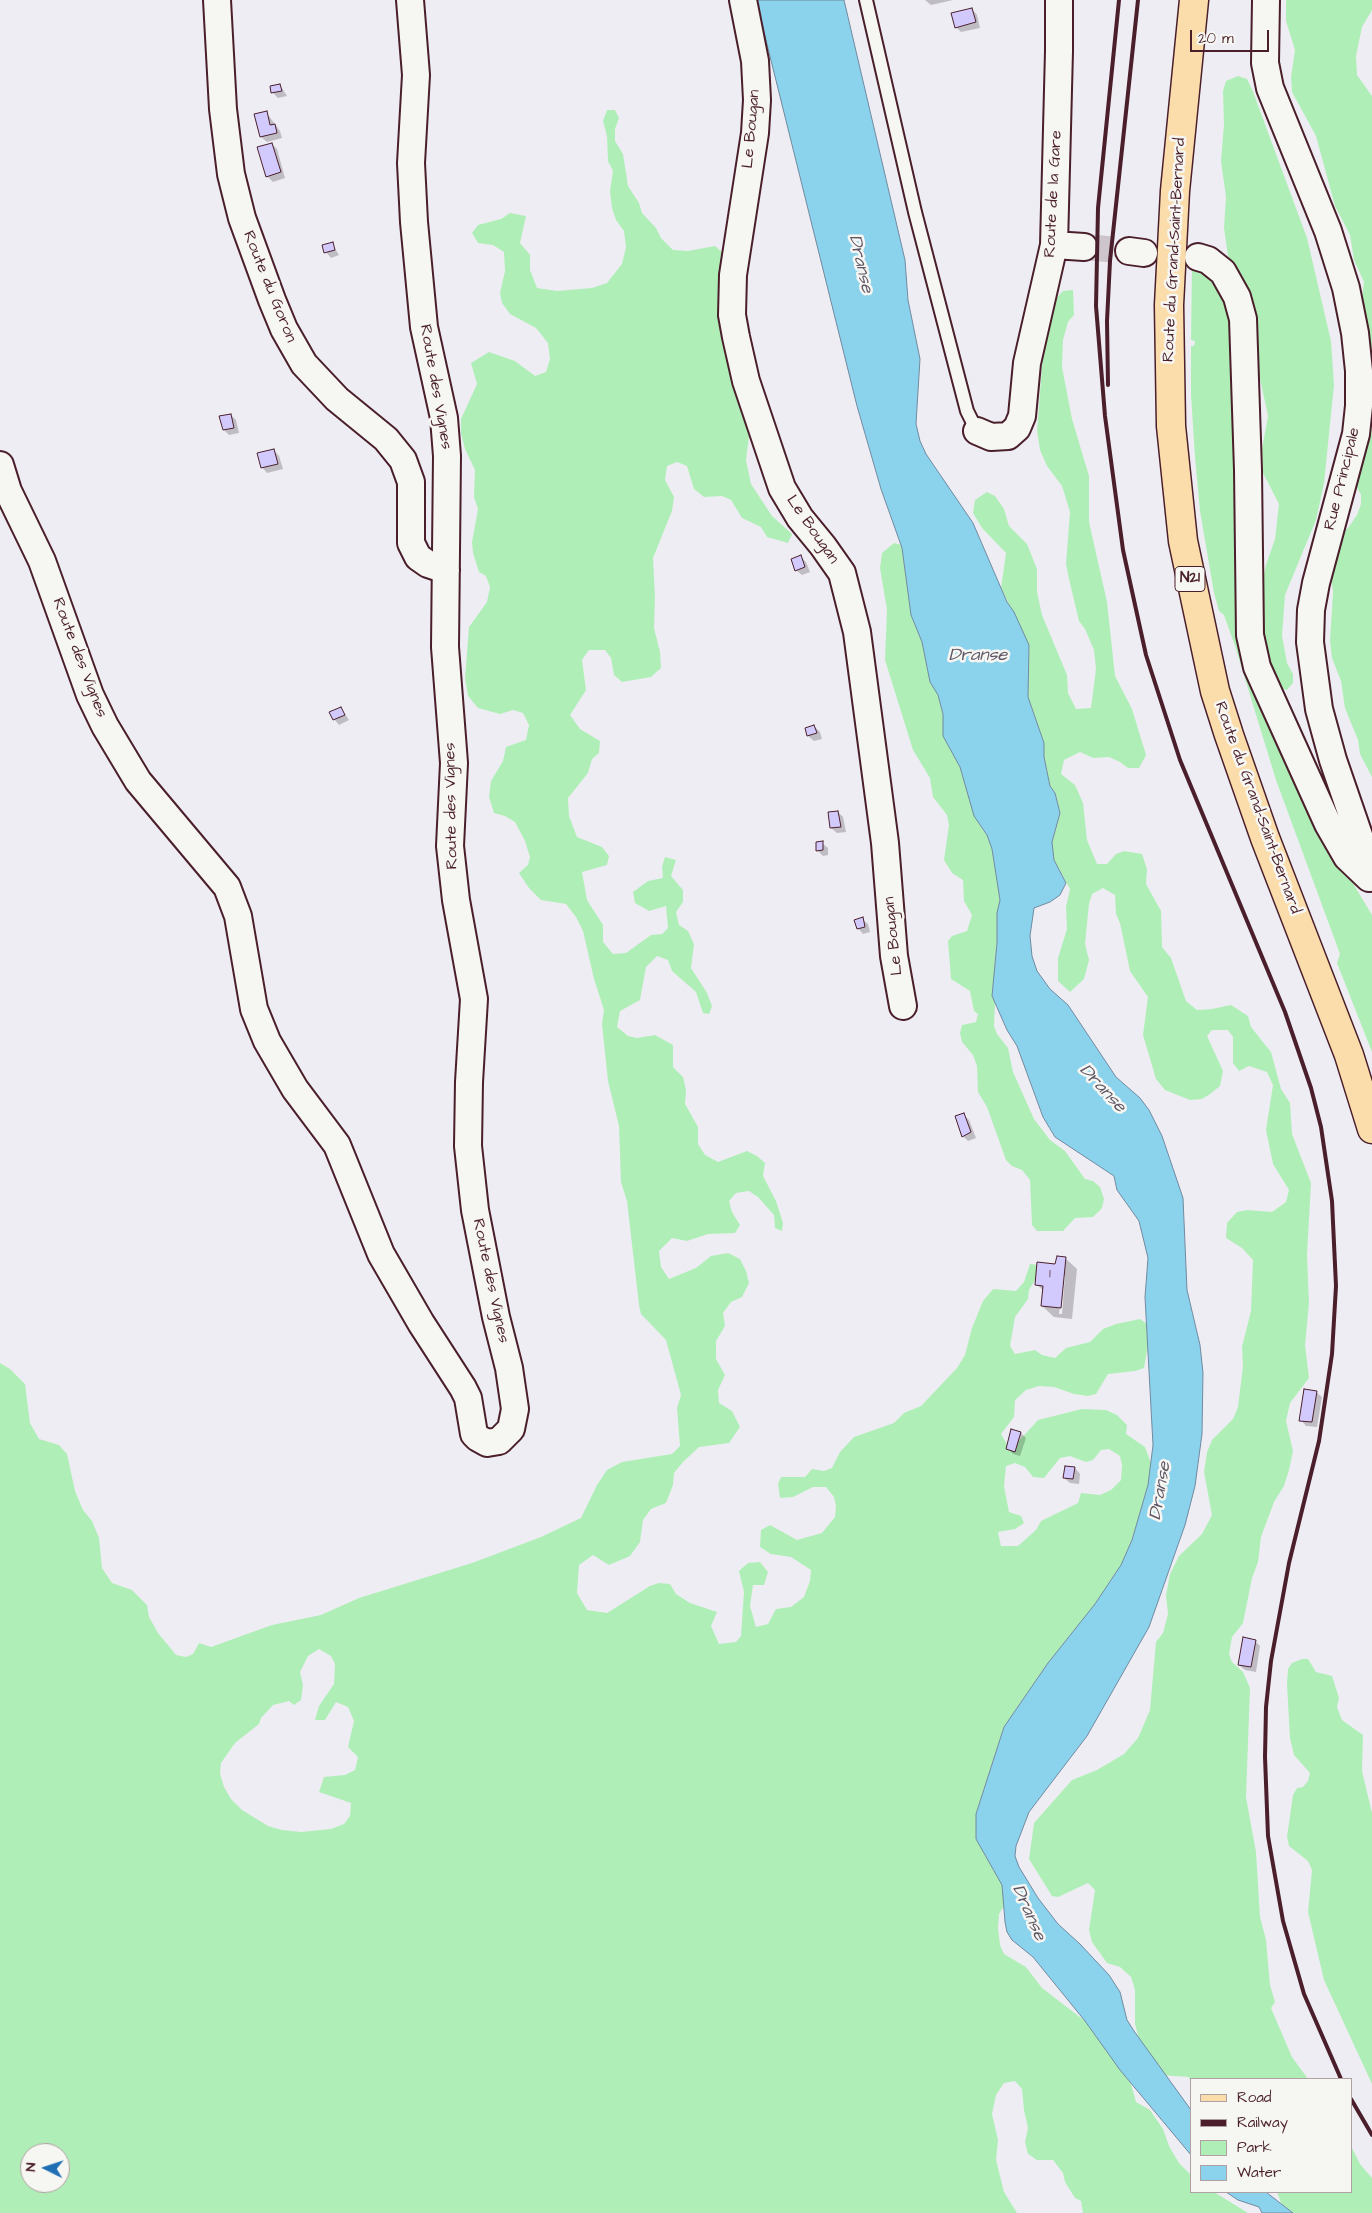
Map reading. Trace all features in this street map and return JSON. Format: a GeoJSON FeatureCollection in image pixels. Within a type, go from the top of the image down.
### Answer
{"type":"FeatureCollection","features":[{"type":"Feature","properties":{"kind":"main road","name":"Route du Grand-Saint-Bernard"},"geometry":{"type":"LineString","coordinates":[[1194,0],[1175,191],[1169,305],[1171,426],[1182,541],[1213,682],[1229,735],[1265,838],[1349,1056],[1372,1129]]}},
{"type":"Feature","properties":{"kind":"street","name":"Route du Goron"},"geometry":{"type":"LineString","coordinates":[[217,0],[223,109],[231,174],[242,218],[272,300],[284,329],[304,364],[337,399],[386,439],[403,460],[411,482],[411,543],[418,557],[428,564],[446,570]]}},
{"type":"Feature","properties":{"kind":"street","name":"Route des Vignes"},"geometry":{"type":"LineString","coordinates":[[0,464],[8,491],[42,561],[97,710],[116,747],[138,781],[227,887],[238,916],[254,1009],[267,1041],[295,1089],[337,1145],[381,1254],[464,1388],[474,1434],[487,1443],[499,1441],[508,1434],[513,1422],[515,1409],[509,1368],[496,1317],[475,1210],[468,1146],[469,1082],[474,999],[456,900],[450,846],[454,763],[445,647],[447,482],[445,428],[426,336],[413,216],[411,163],[416,75],[410,0]]}},
{"type":"Feature","properties":{"kind":"street","name":"Le Bougan"},"geometry":{"type":"LineString","coordinates":[[743,0],[755,61],[757,100],[754,143],[732,275],[732,315],[746,381],[782,488],[800,518],[824,546],[842,573],[858,632],[885,844],[894,956],[903,1006]]}},
{"type":"Feature","properties":{"kind":"street","name":"Route de la Gare"},"geometry":{"type":"LineString","coordinates":[[977,431],[991,437],[1003,437],[1014,432],[1019,425],[1023,409],[1027,363],[1054,245],[1059,0]]}},
{"type":"Feature","properties":{"kind":"street","name":"Rue Principale"},"geometry":{"type":"LineString","coordinates":[[1266,0],[1265,63],[1270,88],[1328,231],[1346,288],[1355,333],[1360,406],[1356,434],[1318,575],[1311,610],[1310,642],[1313,674],[1324,726],[1372,873]]}},
{"type":"Feature","properties":{"kind":"street"},"geometry":{"type":"LineString","coordinates":[[1054,245],[1084,247]]}},
{"type":"Feature","properties":{"kind":"street"},"geometry":{"type":"LineString","coordinates":[[1198,257],[1208,260],[1223,272],[1237,297],[1243,319],[1248,451],[1250,635],[1257,667],[1328,824],[1347,857],[1372,880]]}},
{"type":"Feature","properties":{"kind":"lane"},"geometry":{"type":"LineString","coordinates":[[866,0],[914,212],[967,411],[977,431]]}},
{"type":"Feature","properties":{"kind":"green space"},"geometry":{"type":"Polygon","coordinates":[[[1286,0],[1372,0],[1372,10],[1362,27],[1356,56],[1357,75],[1372,96],[1372,416],[1360,313],[1364,282],[1354,260],[1350,235],[1335,206],[1316,136],[1292,92],[1291,77],[1295,50],[1286,21],[1286,0]]]}},
{"type":"Feature","properties":{"kind":"green space"},"geometry":{"type":"Polygon","coordinates":[[[1238,76],[1247,79],[1252,89],[1307,238],[1331,341],[1334,385],[1324,483],[1316,520],[1285,595],[1282,636],[1287,663],[1293,674],[1293,683],[1287,690],[1277,687],[1262,649],[1261,587],[1275,539],[1279,504],[1263,473],[1262,449],[1268,416],[1252,341],[1252,302],[1228,256],[1224,228],[1226,197],[1221,161],[1224,124],[1223,91],[1226,81],[1238,76]]]}},
{"type":"Feature","properties":{"kind":"green space"},"geometry":{"type":"Polygon","coordinates":[[[607,110],[615,110],[619,118],[615,129],[615,141],[623,154],[628,186],[639,203],[642,213],[673,250],[688,251],[715,246],[722,252],[721,283],[751,420],[746,460],[751,484],[772,516],[792,534],[788,543],[767,537],[761,527],[742,518],[731,500],[722,496],[704,497],[694,489],[687,466],[677,462],[667,466],[665,480],[674,497],[672,511],[653,558],[654,628],[660,652],[661,668],[651,677],[622,682],[614,675],[611,658],[605,650],[589,650],[582,660],[586,690],[570,715],[580,729],[600,741],[599,753],[592,759],[588,773],[568,798],[569,816],[577,837],[602,847],[609,856],[607,865],[582,872],[587,900],[603,925],[603,942],[613,954],[626,953],[651,935],[662,934],[668,928],[666,906],[649,911],[635,903],[633,892],[648,881],[663,878],[662,867],[665,857],[676,860],[671,876],[683,890],[683,902],[676,912],[679,925],[688,931],[694,944],[691,968],[707,993],[712,1006],[709,1014],[703,1013],[696,992],[672,971],[668,960],[657,956],[646,967],[640,1000],[620,1011],[617,1027],[628,1036],[637,1038],[655,1035],[673,1045],[673,1067],[683,1077],[686,1090],[685,1104],[698,1127],[698,1144],[705,1155],[718,1162],[747,1151],[765,1163],[763,1176],[776,1201],[783,1223],[782,1231],[775,1228],[774,1215],[758,1197],[749,1191],[736,1193],[729,1201],[732,1212],[740,1225],[735,1233],[708,1234],[687,1241],[672,1238],[659,1251],[661,1267],[669,1279],[696,1268],[711,1256],[728,1253],[740,1259],[746,1271],[749,1283],[742,1297],[731,1302],[723,1313],[725,1326],[716,1341],[716,1359],[725,1375],[718,1390],[719,1403],[732,1411],[740,1427],[729,1443],[699,1447],[683,1462],[674,1473],[673,1485],[666,1503],[651,1509],[643,1520],[640,1542],[630,1556],[609,1565],[593,1555],[579,1565],[577,1593],[587,1610],[607,1613],[650,1586],[659,1583],[670,1584],[676,1594],[690,1603],[717,1612],[711,1626],[719,1644],[736,1642],[741,1636],[744,1592],[739,1571],[748,1563],[760,1562],[768,1572],[764,1585],[753,1585],[750,1606],[756,1627],[768,1624],[776,1609],[791,1607],[804,1597],[810,1581],[811,1570],[791,1557],[771,1554],[760,1547],[761,1530],[770,1525],[797,1540],[822,1533],[835,1517],[836,1506],[834,1497],[826,1487],[813,1487],[793,1497],[780,1498],[778,1484],[781,1477],[805,1477],[812,1469],[824,1471],[832,1468],[840,1452],[854,1437],[894,1423],[904,1413],[921,1406],[957,1368],[965,1355],[972,1328],[983,1301],[993,1289],[1016,1291],[1024,1282],[1030,1264],[1039,1265],[1041,1270],[1029,1290],[1028,1299],[1015,1317],[1010,1346],[1015,1354],[1035,1350],[1042,1355],[1055,1358],[1066,1348],[1090,1342],[1103,1329],[1116,1324],[1140,1319],[1147,1324],[1150,1334],[1144,1368],[1108,1374],[1096,1394],[1088,1396],[1074,1394],[1054,1387],[1039,1386],[1026,1390],[1015,1400],[1014,1417],[1001,1434],[1007,1444],[1017,1443],[1038,1420],[1082,1409],[1106,1410],[1117,1415],[1127,1425],[1126,1434],[1145,1447],[1151,1463],[1148,1485],[1132,1540],[1121,1565],[1095,1604],[1048,1663],[1004,1727],[976,1814],[976,1839],[1002,1885],[1004,1906],[999,1914],[998,1928],[1000,1945],[1004,1954],[1026,1967],[1042,1988],[1085,2021],[1131,2084],[1136,2102],[1150,2110],[1163,2129],[1169,2146],[1179,2163],[1190,2174],[1190,2193],[1216,2193],[1248,2213],[1083,2213],[1081,2201],[1075,2198],[1065,2182],[1063,2173],[1053,2160],[1037,2160],[1028,2154],[1025,2142],[1028,2128],[1022,2089],[1015,2081],[1004,2083],[996,2095],[992,2114],[998,2140],[996,2160],[1004,2192],[1017,2213],[0,2213],[0,1363],[10,1369],[25,1384],[30,1423],[39,1439],[59,1445],[67,1454],[75,1491],[83,1510],[92,1521],[99,1538],[102,1568],[112,1583],[132,1590],[147,1605],[149,1617],[158,1633],[176,1655],[186,1657],[193,1654],[199,1643],[211,1647],[272,1625],[321,1615],[359,1598],[472,1563],[541,1537],[581,1518],[597,1485],[607,1470],[622,1462],[672,1454],[680,1446],[677,1408],[681,1395],[666,1340],[641,1314],[639,1305],[627,1201],[621,1182],[619,1126],[608,1081],[602,1024],[604,1010],[594,979],[583,931],[576,917],[566,904],[541,900],[529,888],[519,873],[528,865],[530,857],[525,841],[515,822],[505,816],[494,813],[489,797],[491,781],[503,761],[506,747],[526,740],[529,725],[523,713],[513,710],[500,714],[478,708],[468,696],[465,678],[469,627],[487,602],[490,587],[486,576],[479,572],[473,553],[472,542],[478,509],[474,497],[475,470],[465,449],[461,433],[461,419],[477,384],[471,363],[489,352],[515,361],[535,376],[546,372],[550,359],[548,343],[536,328],[510,314],[502,303],[500,293],[505,271],[504,252],[493,245],[478,243],[472,233],[478,225],[501,219],[510,213],[526,216],[520,243],[530,255],[530,270],[537,288],[557,291],[592,288],[607,283],[622,264],[626,247],[624,231],[616,220],[612,208],[610,191],[613,171],[608,161],[607,136],[603,121],[607,110]],[[1109,1449],[1101,1450],[1093,1460],[1086,1462],[1070,1456],[1060,1458],[1044,1478],[1033,1477],[1025,1467],[1015,1463],[1006,1466],[1004,1486],[1009,1512],[1021,1516],[1024,1523],[1015,1529],[998,1532],[1001,1546],[1018,1546],[1036,1530],[1041,1521],[1078,1503],[1081,1493],[1100,1495],[1111,1490],[1121,1480],[1122,1465],[1120,1456],[1109,1449]],[[319,1649],[308,1656],[300,1672],[303,1685],[301,1700],[294,1705],[289,1701],[273,1705],[261,1718],[259,1724],[235,1743],[221,1763],[220,1774],[224,1787],[231,1799],[242,1810],[268,1826],[301,1832],[331,1829],[344,1824],[350,1816],[351,1803],[319,1792],[324,1777],[345,1775],[355,1770],[358,1757],[348,1747],[354,1721],[348,1707],[336,1702],[325,1720],[315,1720],[319,1706],[334,1684],[335,1664],[331,1656],[319,1649]]]}},
{"type":"Feature","properties":{"kind":"green space"},"geometry":{"type":"Polygon","coordinates":[[[1192,266],[1203,268],[1232,303],[1242,615],[1348,875],[1372,915],[1372,1052],[1337,963],[1340,954],[1276,780],[1235,646],[1224,615],[1219,611],[1214,593],[1200,511],[1195,457],[1191,395],[1191,346],[1194,346],[1195,341],[1191,340],[1192,266]]]}},
{"type":"Feature","properties":{"kind":"green space"},"geometry":{"type":"Polygon","coordinates":[[[1073,290],[1074,315],[1068,322],[1063,340],[1062,367],[1072,419],[1089,476],[1089,522],[1107,602],[1115,676],[1132,709],[1146,755],[1139,768],[1128,768],[1109,757],[1093,758],[1080,752],[1064,760],[1061,774],[1075,785],[1083,803],[1087,840],[1097,864],[1107,864],[1116,854],[1124,851],[1142,854],[1147,869],[1146,884],[1161,911],[1162,947],[1171,958],[1186,1001],[1197,1010],[1231,1005],[1248,1016],[1251,1027],[1271,1052],[1281,1089],[1290,1103],[1292,1134],[1311,1183],[1307,1255],[1309,1303],[1305,1345],[1309,1378],[1290,1403],[1286,1421],[1293,1451],[1289,1470],[1284,1486],[1274,1502],[1261,1537],[1258,1562],[1252,1578],[1243,1623],[1232,1637],[1229,1654],[1232,1662],[1243,1672],[1250,1688],[1246,1797],[1256,1852],[1260,1917],[1266,1940],[1270,1985],[1275,2002],[1271,2008],[1292,2057],[1307,2078],[1190,2078],[1190,2081],[1189,2077],[1159,2075],[1140,2043],[1135,2024],[1135,1990],[1131,1977],[1120,1967],[1107,1963],[1092,1942],[1089,1930],[1095,1890],[1088,1883],[1058,1897],[1052,1896],[1029,1859],[1034,1823],[1072,1780],[1097,1770],[1124,1754],[1138,1738],[1150,1710],[1156,1642],[1163,1633],[1168,1614],[1166,1595],[1170,1574],[1179,1556],[1202,1534],[1212,1515],[1204,1472],[1207,1452],[1212,1440],[1233,1419],[1238,1407],[1243,1366],[1242,1347],[1251,1311],[1253,1260],[1242,1248],[1226,1238],[1227,1223],[1237,1212],[1247,1210],[1272,1212],[1286,1202],[1289,1190],[1273,1164],[1266,1130],[1273,1085],[1267,1072],[1249,1066],[1239,1071],[1233,1063],[1233,1037],[1228,1030],[1212,1030],[1207,1036],[1223,1071],[1220,1086],[1210,1094],[1202,1099],[1190,1100],[1165,1090],[1156,1079],[1143,1035],[1148,997],[1130,971],[1120,923],[1116,914],[1115,895],[1103,888],[1092,894],[1089,904],[1085,944],[1089,960],[1084,979],[1070,992],[1058,981],[1058,958],[1067,929],[1066,907],[1070,889],[1054,860],[1052,842],[1060,813],[1055,793],[1050,786],[1044,757],[1044,743],[1028,697],[1029,645],[1001,588],[1006,553],[982,528],[973,513],[975,500],[987,492],[995,496],[1004,509],[1009,526],[1027,544],[1037,569],[1037,592],[1042,615],[1067,675],[1068,693],[1076,709],[1091,708],[1096,669],[1094,650],[1085,629],[1079,621],[1066,564],[1070,512],[1062,486],[1047,466],[1040,450],[1037,431],[1043,355],[1050,305],[1063,291],[1073,290]]]}},
{"type":"Feature","properties":{"kind":"green space"},"geometry":{"type":"Polygon","coordinates":[[[1372,420],[1372,777],[1360,754],[1358,740],[1345,708],[1341,681],[1332,658],[1330,641],[1333,592],[1330,567],[1340,535],[1348,528],[1357,515],[1361,504],[1361,495],[1355,484],[1368,446],[1372,420]]]}},
{"type":"Feature","properties":{"kind":"green space"},"geometry":{"type":"Polygon","coordinates":[[[894,543],[901,545],[902,548],[911,615],[922,642],[930,682],[938,695],[943,714],[943,736],[960,767],[979,824],[987,835],[992,849],[1000,900],[997,913],[997,943],[992,996],[995,1003],[994,1026],[997,1034],[1008,1048],[1013,1072],[1034,1119],[1050,1140],[1065,1151],[1085,1179],[1093,1181],[1100,1187],[1104,1199],[1102,1208],[1093,1217],[1075,1218],[1063,1231],[1037,1231],[1032,1225],[1030,1180],[1022,1170],[1012,1166],[1006,1160],[987,1107],[978,1092],[977,1066],[973,1055],[962,1042],[960,1033],[962,1025],[976,1022],[978,1014],[974,1011],[970,991],[951,979],[948,941],[952,936],[967,931],[972,915],[964,901],[963,880],[952,873],[944,860],[949,825],[947,815],[933,797],[930,778],[913,750],[885,660],[887,610],[880,568],[882,553],[894,543]]]}},
{"type":"Feature","properties":{"kind":"green space"},"geometry":{"type":"Polygon","coordinates":[[[1308,1659],[1316,1672],[1332,1676],[1339,1698],[1337,1707],[1342,1720],[1363,1735],[1362,1771],[1372,1813],[1372,2084],[1324,1980],[1308,1912],[1312,1870],[1308,1861],[1289,1846],[1287,1837],[1293,1795],[1297,1788],[1303,1787],[1308,1781],[1310,1773],[1294,1755],[1290,1738],[1288,1669],[1292,1663],[1308,1659]]]}},
{"type":"Feature","properties":{"kind":"green space"},"geometry":{"type":"Polygon","coordinates":[[[1352,2148],[1360,2164],[1372,2178],[1372,2213],[1293,2213],[1281,2203],[1277,2193],[1352,2193],[1352,2148]]]}},
{"type":"Feature","properties":{"kind":"water","name":"Dranse"},"geometry":{"type":"Polygon","coordinates":[[[756,0],[844,0],[905,260],[908,300],[920,359],[916,424],[920,441],[926,454],[973,523],[1007,602],[1014,612],[1029,645],[1028,697],[1044,743],[1044,757],[1050,786],[1055,793],[1060,813],[1052,842],[1054,860],[1066,883],[1060,895],[1050,902],[1034,908],[1030,936],[1032,956],[1037,971],[1050,989],[1068,1005],[1116,1077],[1140,1098],[1149,1110],[1162,1136],[1183,1198],[1187,1290],[1200,1345],[1203,1373],[1202,1434],[1195,1486],[1185,1525],[1149,1627],[1087,1736],[1029,1812],[1016,1846],[1015,1856],[1019,1867],[1038,1898],[1058,1924],[1109,1975],[1120,1992],[1127,2020],[1190,2109],[1190,2154],[1120,2070],[1085,2021],[1033,1957],[1012,1940],[1007,1932],[1005,1922],[1002,1885],[976,1839],[976,1814],[1004,1727],[1048,1663],[1095,1604],[1121,1565],[1132,1540],[1148,1485],[1153,1445],[1145,1297],[1148,1258],[1139,1221],[1117,1190],[1114,1176],[1055,1137],[1043,1117],[1017,1046],[1007,1030],[992,996],[997,943],[997,913],[1000,900],[992,849],[987,835],[974,816],[960,767],[943,736],[943,714],[938,695],[930,682],[922,642],[911,615],[902,548],[881,489],[857,406],[756,0]]]}},
{"type":"Feature","properties":{"kind":"water"},"geometry":{"type":"Polygon","coordinates":[[[1228,2193],[1267,2193],[1293,2213],[1262,2213],[1259,2207],[1238,2200],[1228,2193]]]}},
{"type":"Feature","properties":{"kind":"building"},"geometry":{"type":"Polygon","coordinates":[[[972,8],[976,22],[955,28],[951,13],[972,8]]]}},
{"type":"Feature","properties":{"kind":"building"},"geometry":{"type":"Polygon","coordinates":[[[280,84],[282,91],[271,93],[270,86],[280,84]]]}},
{"type":"Feature","properties":{"kind":"building"},"geometry":{"type":"Polygon","coordinates":[[[267,111],[270,125],[275,124],[277,133],[260,137],[254,114],[267,111]]]}},
{"type":"Feature","properties":{"kind":"building"},"geometry":{"type":"Polygon","coordinates":[[[272,143],[281,172],[266,177],[257,147],[272,143]]]}},
{"type":"Feature","properties":{"kind":"building"},"geometry":{"type":"Polygon","coordinates":[[[333,242],[335,250],[324,253],[322,245],[333,242]]]}},
{"type":"Feature","properties":{"kind":"building"},"geometry":{"type":"Polygon","coordinates":[[[231,414],[234,428],[223,430],[219,416],[231,414]]]}},
{"type":"Feature","properties":{"kind":"building"},"geometry":{"type":"Polygon","coordinates":[[[274,449],[278,464],[261,468],[257,453],[274,449]]]}},
{"type":"Feature","properties":{"kind":"building"},"geometry":{"type":"Polygon","coordinates":[[[801,555],[805,567],[795,571],[791,559],[801,555]]]}},
{"type":"Feature","properties":{"kind":"building"},"geometry":{"type":"Polygon","coordinates":[[[341,707],[345,715],[333,720],[329,712],[341,707]]]}},
{"type":"Feature","properties":{"kind":"building"},"geometry":{"type":"Polygon","coordinates":[[[814,725],[817,733],[807,736],[805,728],[814,725]]]}},
{"type":"Feature","properties":{"kind":"building"},"geometry":{"type":"Polygon","coordinates":[[[838,811],[841,827],[830,828],[828,812],[838,811]]]}},
{"type":"Feature","properties":{"kind":"building"},"geometry":{"type":"Polygon","coordinates":[[[823,841],[823,850],[816,851],[816,842],[823,841]]]}},
{"type":"Feature","properties":{"kind":"building"},"geometry":{"type":"Polygon","coordinates":[[[863,917],[865,927],[857,929],[854,920],[863,917]]]}},
{"type":"Feature","properties":{"kind":"building"},"geometry":{"type":"Polygon","coordinates":[[[964,1113],[971,1132],[962,1137],[955,1116],[964,1113]]]}},
{"type":"Feature","properties":{"kind":"building"},"geometry":{"type":"Polygon","coordinates":[[[1057,1256],[1066,1257],[1061,1308],[1041,1306],[1043,1286],[1035,1285],[1037,1262],[1055,1264],[1057,1256]]]}},
{"type":"Feature","properties":{"kind":"building"},"geometry":{"type":"Polygon","coordinates":[[[1304,1389],[1317,1391],[1312,1422],[1299,1421],[1304,1389]]]}},
{"type":"Feature","properties":{"kind":"building"},"geometry":{"type":"Polygon","coordinates":[[[1011,1429],[1021,1432],[1015,1452],[1006,1449],[1011,1429]]]}},
{"type":"Feature","properties":{"kind":"building"},"geometry":{"type":"Polygon","coordinates":[[[1065,1466],[1075,1467],[1073,1479],[1063,1478],[1065,1466]]]}},
{"type":"Feature","properties":{"kind":"building"},"geometry":{"type":"Polygon","coordinates":[[[1243,1637],[1256,1640],[1251,1667],[1238,1665],[1243,1637]]]}},
{"type":"Feature","properties":{"kind":"tunnel"},"geometry":{"type":"LineString","coordinates":[[1084,247],[1129,251]]}},
{"type":"Feature","properties":{"kind":"railway"},"geometry":{"type":"LineString","coordinates":[[1119,0],[1098,208],[1096,306],[1105,416],[1123,550],[1146,655],[1180,760],[1285,1012],[1311,1088],[1321,1127],[1332,1201],[1336,1286],[1332,1354],[1319,1441],[1289,1563],[1271,1661],[1266,1707],[1265,1757],[1268,1836],[1283,1921],[1304,1994],[1341,2078]]}},
{"type":"Feature","properties":{"kind":"railway"},"geometry":{"type":"LineString","coordinates":[[1108,385],[1107,321],[1110,261],[1138,0]]}},
{"type":"Feature","properties":{"kind":"railway"},"geometry":{"type":"LineString","coordinates":[[1352,2101],[1372,2135]]}}]}
